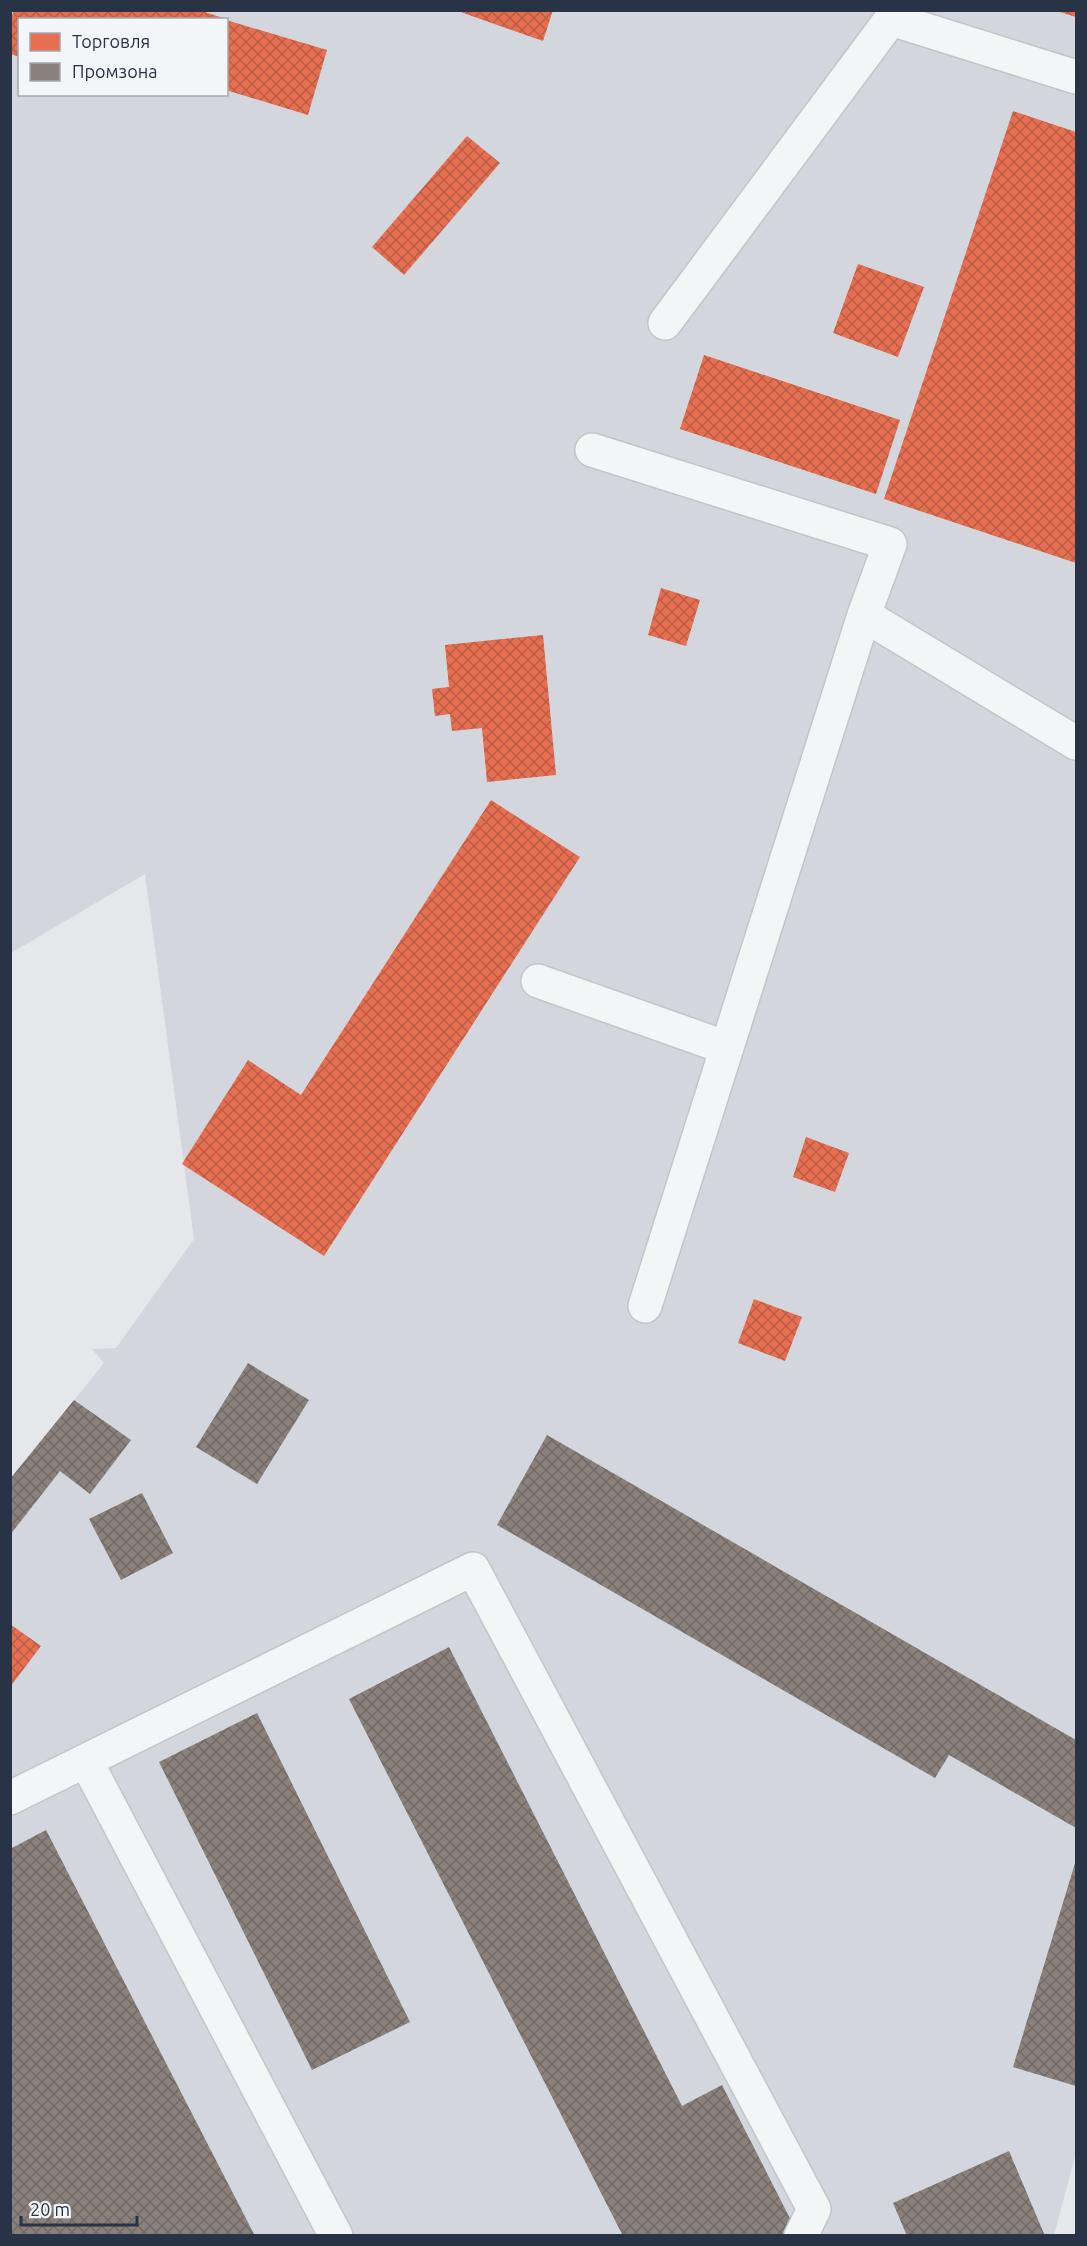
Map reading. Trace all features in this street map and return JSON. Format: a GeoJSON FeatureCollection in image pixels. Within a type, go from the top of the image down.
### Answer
{"type":"FeatureCollection","features":[{"type":"Feature","properties":{"kind":"lane"},"geometry":{"type":"LineString","coordinates":[[665,323],[891,19],[1077,77]]}},
{"type":"Feature","properties":{"kind":"lane"},"geometry":{"type":"LineString","coordinates":[[592,450],[890,544],[864,615],[645,1306]]}},
{"type":"Feature","properties":{"kind":"lane"},"geometry":{"type":"LineString","coordinates":[[864,615],[1077,743]]}},
{"type":"Feature","properties":{"kind":"lane"},"geometry":{"type":"LineString","coordinates":[[538,981],[727,1048]]}},
{"type":"Feature","properties":{"kind":"lane"},"geometry":{"type":"LineString","coordinates":[[10,1798],[473,1569],[814,2209],[801,2235]]}},
{"type":"Feature","properties":{"kind":"lane"},"geometry":{"type":"LineString","coordinates":[[86,1761],[336,2235]]}},
{"type":"Feature","properties":{"kind":"shaded area"},"geometry":{"type":"Polygon","coordinates":[[[11,11],[1076,11],[1076,2153],[1054,2235],[11,2236],[11,1479],[104,1363],[92,1349],[116,1348],[194,1239],[145,874],[11,953],[11,11]]]}},
{"type":"Feature","properties":{"kind":"building: Торговля"},"geometry":{"type":"Polygon","coordinates":[[[14,10],[199,10],[223,18],[18,18],[18,56],[10,54],[10,22],[14,10]]]}},
{"type":"Feature","properties":{"kind":"building: Торговля"},"geometry":{"type":"Polygon","coordinates":[[[455,10],[553,10],[543,41],[455,10]]]}},
{"type":"Feature","properties":{"kind":"building: Торговля"},"geometry":{"type":"Polygon","coordinates":[[[1057,10],[1076,10],[1076,17],[1057,11],[1057,10]]]}},
{"type":"Feature","properties":{"kind":"building: Торговля"},"geometry":{"type":"Polygon","coordinates":[[[228,21],[327,50],[308,115],[228,91],[228,21]]]}},
{"type":"Feature","properties":{"kind":"building: Торговля"},"geometry":{"type":"Polygon","coordinates":[[[1013,111],[1076,132],[1076,563],[884,499],[1013,111]]]}},
{"type":"Feature","properties":{"kind":"building: Торговля"},"geometry":{"type":"Polygon","coordinates":[[[467,136],[500,163],[404,275],[372,247],[467,136]]]}},
{"type":"Feature","properties":{"kind":"building: Торговля"},"geometry":{"type":"Polygon","coordinates":[[[858,264],[924,287],[898,357],[833,333],[858,264]]]}},
{"type":"Feature","properties":{"kind":"building: Торговля"},"geometry":{"type":"Polygon","coordinates":[[[704,355],[900,420],[876,494],[680,429],[704,355]]]}},
{"type":"Feature","properties":{"kind":"building: Торговля"},"geometry":{"type":"Polygon","coordinates":[[[661,588],[700,600],[686,646],[648,635],[661,588]]]}},
{"type":"Feature","properties":{"kind":"building: Торговля"},"geometry":{"type":"Polygon","coordinates":[[[543,635],[556,775],[487,782],[482,728],[452,731],[450,714],[435,716],[432,689],[449,687],[445,645],[543,635]]]}},
{"type":"Feature","properties":{"kind":"building: Торговля"},"geometry":{"type":"Polygon","coordinates":[[[491,800],[580,857],[324,1256],[182,1164],[248,1060],[301,1095],[491,800]]]}},
{"type":"Feature","properties":{"kind":"building: Торговля"},"geometry":{"type":"Polygon","coordinates":[[[806,1137],[849,1153],[835,1192],[793,1177],[806,1137]]]}},
{"type":"Feature","properties":{"kind":"building: Торговля"},"geometry":{"type":"Polygon","coordinates":[[[754,1299],[802,1317],[785,1361],[738,1343],[754,1299]]]}},
{"type":"Feature","properties":{"kind":"building: Торговля"},"geometry":{"type":"Polygon","coordinates":[[[10,1624],[41,1646],[10,1687],[10,1624]]]}},
{"type":"Feature","properties":{"kind":"building: Промзона"},"geometry":{"type":"Polygon","coordinates":[[[248,1363],[309,1400],[257,1484],[196,1447],[248,1363]]]}},
{"type":"Feature","properties":{"kind":"building: Промзона"},"geometry":{"type":"Polygon","coordinates":[[[74,1400],[131,1440],[90,1494],[60,1471],[10,1535],[10,1479],[74,1400]]]}},
{"type":"Feature","properties":{"kind":"building: Промзона"},"geometry":{"type":"Polygon","coordinates":[[[547,1435],[1076,1740],[1076,1828],[949,1755],[935,1778],[497,1525],[547,1435]]]}},
{"type":"Feature","properties":{"kind":"building: Промзона"},"geometry":{"type":"Polygon","coordinates":[[[142,1493],[173,1553],[121,1580],[89,1519],[142,1493]]]}},
{"type":"Feature","properties":{"kind":"building: Промзона"},"geometry":{"type":"Polygon","coordinates":[[[449,1647],[682,2106],[722,2085],[799,2236],[623,2236],[349,1699],[449,1647]]]}},
{"type":"Feature","properties":{"kind":"building: Промзона"},"geometry":{"type":"Polygon","coordinates":[[[257,1713],[410,2022],[312,2070],[159,1762],[257,1713]]]}},
{"type":"Feature","properties":{"kind":"building: Промзона"},"geometry":{"type":"Polygon","coordinates":[[[46,1830],[255,2236],[10,2236],[10,1849],[46,1830]]]}},
{"type":"Feature","properties":{"kind":"building: Промзона"},"geometry":{"type":"Polygon","coordinates":[[[1076,1860],[1076,2086],[1013,2067],[1076,1860]]]}},
{"type":"Feature","properties":{"kind":"building: Промзона"},"geometry":{"type":"Polygon","coordinates":[[[1009,2151],[1045,2236],[907,2236],[893,2203],[1009,2151]]]}}]}
